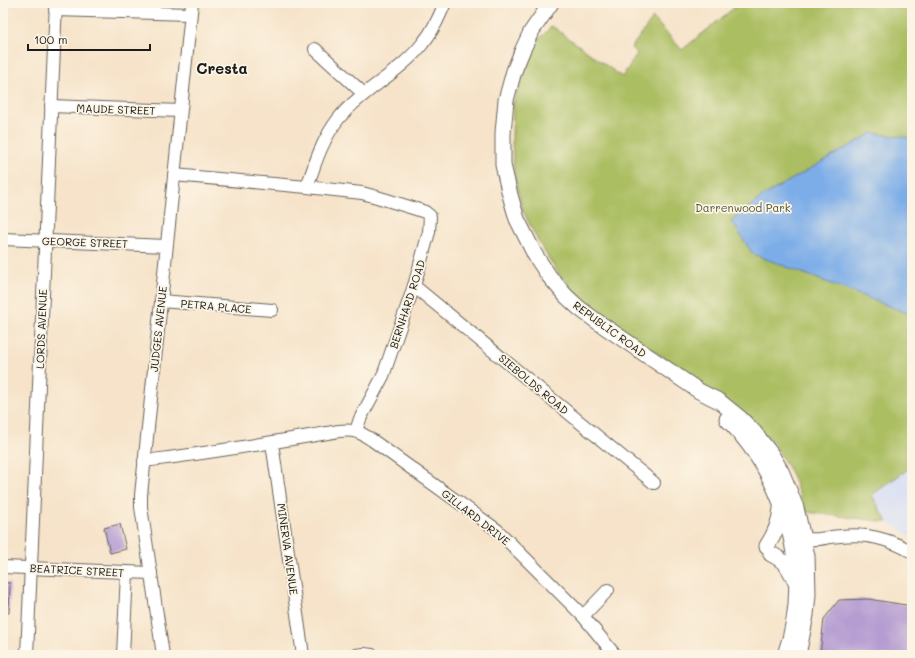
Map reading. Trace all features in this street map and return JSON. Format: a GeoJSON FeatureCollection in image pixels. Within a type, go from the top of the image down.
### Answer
{"type":"FeatureCollection","features":[{"type":"Feature","properties":{"kind":"main road","name":"REPUBLIC ROAD"},"geometry":{"type":"LineString","coordinates":[[552,4],[540,18],[522,49],[506,100],[503,132],[503,165],[517,219],[535,255],[549,276],[566,296],[595,320],[699,391],[719,401],[740,418],[763,442],[781,471],[796,508],[798,543],[795,607],[785,655]]}},
{"type":"Feature","properties":{"kind":"main road","name":"REPUBLIC ROAD"},"geometry":{"type":"LineString","coordinates":[[699,391],[738,430],[764,467],[774,487],[789,529],[807,556],[808,594],[806,614],[798,655]]}},
{"type":"Feature","properties":{"kind":"main road"},"geometry":{"type":"LineString","coordinates":[[781,507],[778,525],[769,550],[784,562],[790,570],[796,584]]}},
{"type":"Feature","properties":{"kind":"street"},"geometry":{"type":"LineString","coordinates":[[307,187],[322,145],[338,119],[364,94],[407,60],[423,43],[433,30],[445,3]]}},
{"type":"Feature","properties":{"kind":"street"},"geometry":{"type":"LineString","coordinates":[[55,6],[191,9]]}},
{"type":"Feature","properties":{"kind":"street","name":"LORDS AVENUE"},"geometry":{"type":"LineString","coordinates":[[27,655],[55,6]]}},
{"type":"Feature","properties":{"kind":"street","name":"JUDGES AVENUE"},"geometry":{"type":"LineString","coordinates":[[163,655],[141,500],[191,9]]}},
{"type":"Feature","properties":{"kind":"street"},"geometry":{"type":"LineString","coordinates":[[315,49],[364,94]]}},
{"type":"Feature","properties":{"kind":"street","name":"MAUDE STREET"},"geometry":{"type":"LineString","coordinates":[[51,106],[180,111]]}},
{"type":"Feature","properties":{"kind":"street","name":"BERNHARD ROAD"},"geometry":{"type":"LineString","coordinates":[[174,175],[358,193],[377,197],[425,212],[430,216],[429,232],[414,286],[383,376],[360,419],[356,431]]}},
{"type":"Feature","properties":{"kind":"street","name":"GEORGE STREET"},"geometry":{"type":"LineString","coordinates":[[3,239],[166,246]]}},
{"type":"Feature","properties":{"kind":"street","name":"SIEBOLDS ROAD"},"geometry":{"type":"LineString","coordinates":[[414,286],[654,483]]}},
{"type":"Feature","properties":{"kind":"street","name":"PETRA PLACE"},"geometry":{"type":"LineString","coordinates":[[161,301],[272,310]]}},
{"type":"Feature","properties":{"kind":"street"},"geometry":{"type":"LineString","coordinates":[[144,461],[344,430],[356,431]]}},
{"type":"Feature","properties":{"kind":"street","name":"GILLARD DRIVE"},"geometry":{"type":"LineString","coordinates":[[356,431],[372,440],[497,530],[583,616],[615,655]]}},
{"type":"Feature","properties":{"kind":"street","name":"MINERVA AVENUE"},"geometry":{"type":"LineString","coordinates":[[272,442],[303,655]]}},
{"type":"Feature","properties":{"kind":"street"},"geometry":{"type":"LineString","coordinates":[[798,543],[853,535],[888,540],[912,552]]}},
{"type":"Feature","properties":{"kind":"street","name":"BEATRICE STREET"},"geometry":{"type":"LineString","coordinates":[[3,567],[151,573]]}},
{"type":"Feature","properties":{"kind":"street"},"geometry":{"type":"LineString","coordinates":[[123,655],[127,573]]}},
{"type":"Feature","properties":{"kind":"street"},"geometry":{"type":"LineString","coordinates":[[583,616],[608,590]]}},
{"type":"Feature","properties":{"kind":"street"},"geometry":{"type":"LineString","coordinates":[[356,655],[372,655]]}},
{"type":"Feature","properties":{"kind":"shaded area"},"geometry":{"type":"Polygon","coordinates":[[[912,466],[912,537],[887,522],[872,495],[912,466]]]}},
{"type":"Feature","properties":{"kind":"green space","name":"Darrenwood Park"},"geometry":{"type":"Polygon","coordinates":[[[740,3],[912,3],[912,466],[872,495],[887,522],[806,512],[792,475],[774,443],[744,414],[583,300],[559,274],[539,243],[523,211],[514,175],[512,141],[513,103],[523,71],[536,42],[552,26],[622,77],[637,54],[631,48],[653,18],[682,50],[740,3]]]}},
{"type":"Feature","properties":{"kind":"water"},"geometry":{"type":"Polygon","coordinates":[[[872,133],[912,138],[912,315],[753,254],[731,221],[763,196],[872,133]]]}},
{"type":"Feature","properties":{"kind":"building"},"geometry":{"type":"Polygon","coordinates":[[[120,524],[126,549],[110,553],[104,528],[120,524]]]}},
{"type":"Feature","properties":{"kind":"building"},"geometry":{"type":"Polygon","coordinates":[[[3,583],[10,583],[9,613],[3,613],[3,583]]]}},
{"type":"Feature","properties":{"kind":"building"},"geometry":{"type":"Polygon","coordinates":[[[868,599],[912,606],[912,655],[820,655],[824,619],[839,600],[868,599]]]}},
{"type":"Feature","properties":{"kind":"district","name":"Cresta"},"geometry":{"type":"Point","coordinates":[222,68]}}]}
